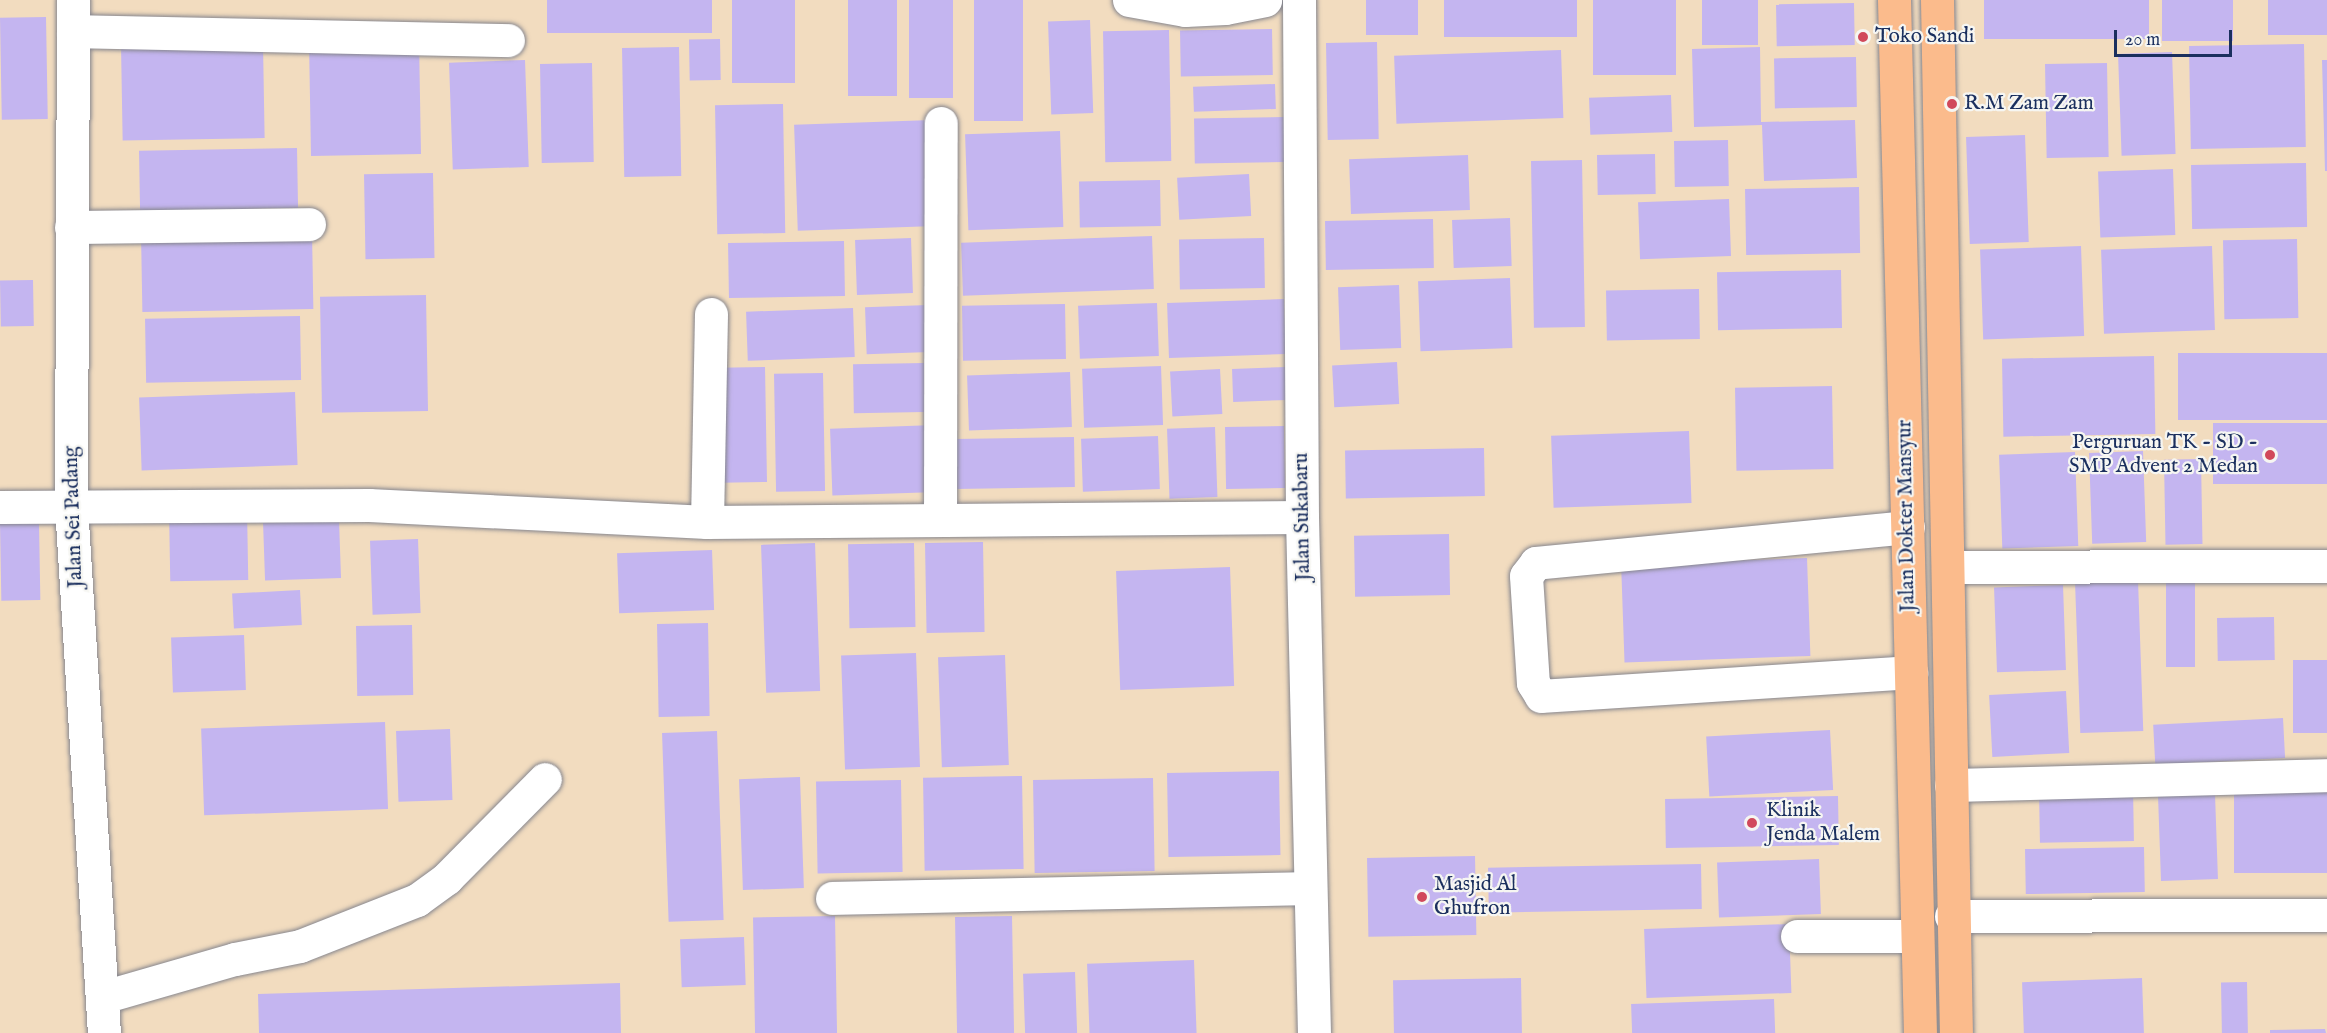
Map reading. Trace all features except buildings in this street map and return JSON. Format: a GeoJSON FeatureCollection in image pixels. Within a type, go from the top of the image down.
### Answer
{"type":"FeatureCollection","features":[{"type":"Feature","properties":{"kind":"main road","name":"Jalan Dokter Mansyur"},"geometry":{"type":"LineString","coordinates":[[1894,0],[1920,1033]]}},
{"type":"Feature","properties":{"kind":"main road","name":"Jalan Dokter Mansyur"},"geometry":{"type":"LineString","coordinates":[[1937,0],[1949,567],[1951,916],[1956,1033]]}},
{"type":"Feature","properties":{"kind":"street"},"geometry":{"type":"LineString","coordinates":[[1130,0],[1185,10],[1225,8],[1264,0]]}},
{"type":"Feature","properties":{"kind":"street","name":"Jalan Sukabaru"},"geometry":{"type":"LineString","coordinates":[[1299,0],[1302,517],[1308,888],[1314,1033]]}},
{"type":"Feature","properties":{"kind":"street"},"geometry":{"type":"LineString","coordinates":[[73,15],[508,40]]}},
{"type":"Feature","properties":{"kind":"street","name":"Jalan Sei Padang"},"geometry":{"type":"LineString","coordinates":[[73,15],[71,506],[104,1033]]}},
{"type":"Feature","properties":{"kind":"street"},"geometry":{"type":"LineString","coordinates":[[940,520],[941,123]]}},
{"type":"Feature","properties":{"kind":"street"},"geometry":{"type":"LineString","coordinates":[[71,227],[309,224]]}},
{"type":"Feature","properties":{"kind":"street"},"geometry":{"type":"LineString","coordinates":[[707,522],[711,314]]}},
{"type":"Feature","properties":{"kind":"street"},"geometry":{"type":"LineString","coordinates":[[0,507],[369,505],[707,522],[1302,517]]}},
{"type":"Feature","properties":{"kind":"street"},"geometry":{"type":"LineString","coordinates":[[1908,527],[1536,563],[1526,576],[1533,683],[1541,696],[1553,698],[1911,672]]}},
{"type":"Feature","properties":{"kind":"street"},"geometry":{"type":"LineString","coordinates":[[1949,567],[2327,566]]}},
{"type":"Feature","properties":{"kind":"street"},"geometry":{"type":"LineString","coordinates":[[1951,784],[2327,775]]}},
{"type":"Feature","properties":{"kind":"street"},"geometry":{"type":"LineString","coordinates":[[103,997],[235,959],[300,946],[417,900],[454,872],[545,779]]}},
{"type":"Feature","properties":{"kind":"street"},"geometry":{"type":"LineString","coordinates":[[832,898],[1308,888]]}},
{"type":"Feature","properties":{"kind":"street"},"geometry":{"type":"LineString","coordinates":[[1951,916],[2327,915]]}},
{"type":"Feature","properties":{"kind":"street"},"geometry":{"type":"LineString","coordinates":[[1797,936],[1917,936]]}},
{"type":"Feature","properties":{"kind":"place","name":"Toko Sandi"},"geometry":{"type":"Point","coordinates":[1863,37]}},
{"type":"Feature","properties":{"kind":"place","name":"R.M Zam Zam"},"geometry":{"type":"Point","coordinates":[1952,104]}},
{"type":"Feature","properties":{"kind":"place","name":"Perguruan TK - SD - SMP Advent 2 Medan"},"geometry":{"type":"Point","coordinates":[2270,455]}},
{"type":"Feature","properties":{"kind":"place","name":"Klinik Jenda Malem"},"geometry":{"type":"Point","coordinates":[1752,823]}},
{"type":"Feature","properties":{"kind":"place","name":"Masjid Al Ghufron"},"geometry":{"type":"Point","coordinates":[1422,897]}}]}
